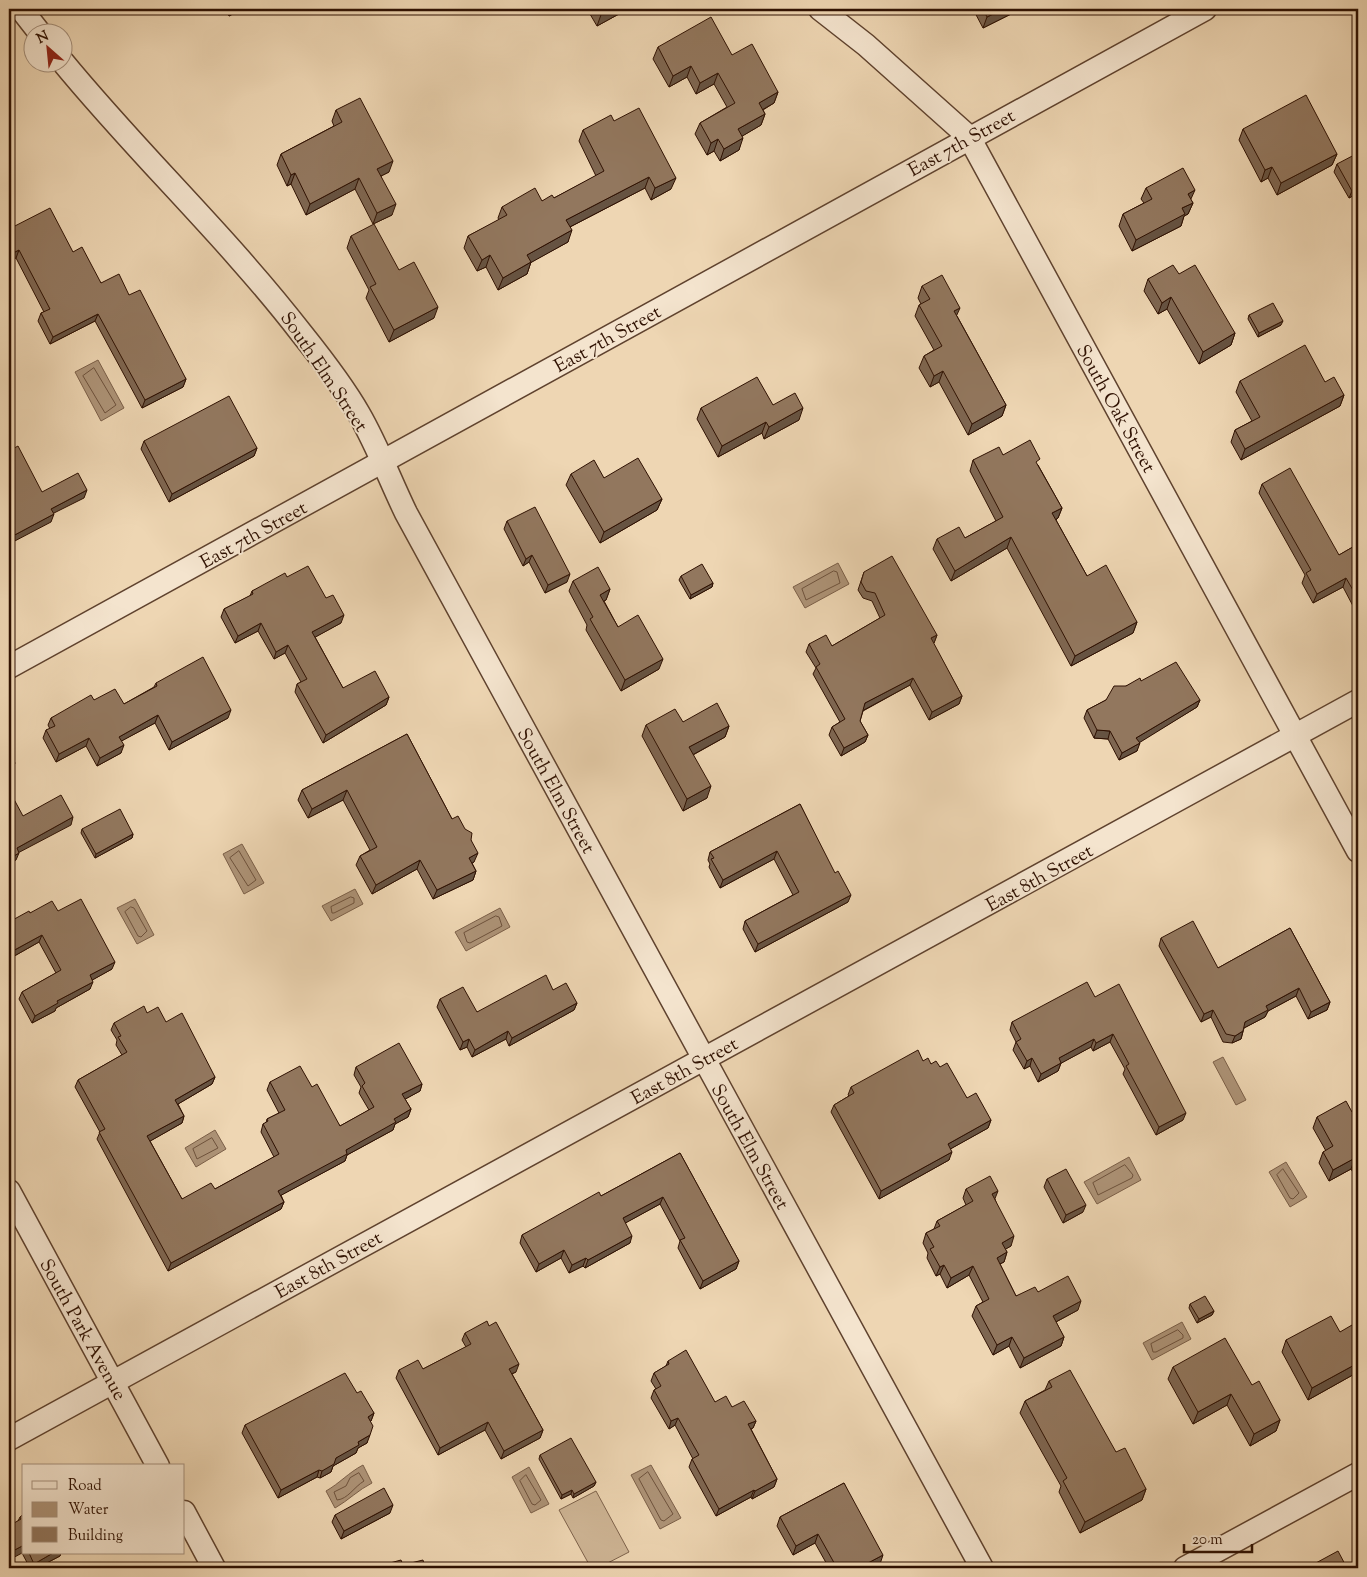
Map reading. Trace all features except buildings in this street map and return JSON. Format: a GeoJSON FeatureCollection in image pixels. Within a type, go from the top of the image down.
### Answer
{"type":"FeatureCollection","features":[{"type":"Feature","properties":{"kind":"street"},"geometry":{"type":"LineString","coordinates":[[21,9],[31,22]]}},
{"type":"Feature","properties":{"kind":"street","name":"South Oak Street"},"geometry":{"type":"LineString","coordinates":[[820,9],[866,45],[969,137],[1358,851]]}},
{"type":"Feature","properties":{"kind":"street","name":"East 7th Street"},"geometry":{"type":"LineString","coordinates":[[9,667],[382,463],[969,137],[1205,9]]}},
{"type":"Feature","properties":{"kind":"street","name":"South Elm Street"},"geometry":{"type":"LineString","coordinates":[[71,72],[105,113],[226,242],[276,300],[325,364],[359,413],[406,513],[982,1568]]}},
{"type":"Feature","properties":{"kind":"street","name":"East 8th Street"},"geometry":{"type":"LineString","coordinates":[[9,1438],[1358,702]]}},
{"type":"Feature","properties":{"kind":"street","name":"South Park Avenue"},"geometry":{"type":"LineString","coordinates":[[9,1191],[157,1464]]}},
{"type":"Feature","properties":{"kind":"street"},"geometry":{"type":"LineString","coordinates":[[1184,1568],[1358,1474]]}},
{"type":"Feature","properties":{"kind":"street"},"geometry":{"type":"LineString","coordinates":[[185,1514],[214,1568]]}},
{"type":"Feature","properties":{"kind":"shaded area"},"geometry":{"type":"Polygon","coordinates":[[[596,1491],[629,1552],[598,1568],[591,1568],[559,1510],[596,1491]]]}},
{"type":"Feature","properties":{"kind":"water"},"geometry":{"type":"Polygon","coordinates":[[[98,360],[124,408],[101,421],[75,372],[98,360]]]}},
{"type":"Feature","properties":{"kind":"water"},"geometry":{"type":"Polygon","coordinates":[[[838,563],[849,584],[805,608],[793,587],[838,563]]]}},
{"type":"Feature","properties":{"kind":"water"},"geometry":{"type":"Polygon","coordinates":[[[242,844],[264,883],[244,894],[223,854],[242,844]]]}},
{"type":"Feature","properties":{"kind":"water"},"geometry":{"type":"Polygon","coordinates":[[[355,889],[363,904],[331,921],[322,906],[355,889]]]}},
{"type":"Feature","properties":{"kind":"water"},"geometry":{"type":"Polygon","coordinates":[[[135,899],[154,935],[137,944],[117,908],[135,899]]]}},
{"type":"Feature","properties":{"kind":"water"},"geometry":{"type":"Polygon","coordinates":[[[500,908],[510,927],[466,951],[455,932],[500,908]]]}},
{"type":"Feature","properties":{"kind":"water"},"geometry":{"type":"Polygon","coordinates":[[[1223,1057],[1246,1100],[1236,1105],[1213,1062],[1223,1057]]]}},
{"type":"Feature","properties":{"kind":"water"},"geometry":{"type":"Polygon","coordinates":[[[215,1130],[226,1149],[196,1167],[185,1148],[215,1130]]]}},
{"type":"Feature","properties":{"kind":"water"},"geometry":{"type":"Polygon","coordinates":[[[1129,1157],[1141,1180],[1097,1204],[1084,1182],[1129,1157]]]}},
{"type":"Feature","properties":{"kind":"water"},"geometry":{"type":"Polygon","coordinates":[[[1286,1162],[1307,1197],[1290,1207],[1269,1172],[1286,1162]]]}},
{"type":"Feature","properties":{"kind":"water"},"geometry":{"type":"Polygon","coordinates":[[[1182,1322],[1191,1339],[1152,1360],[1143,1343],[1182,1322]]]}},
{"type":"Feature","properties":{"kind":"water"},"geometry":{"type":"Polygon","coordinates":[[[363,1465],[372,1483],[335,1508],[326,1491],[363,1465]]]}},
{"type":"Feature","properties":{"kind":"water"},"geometry":{"type":"Polygon","coordinates":[[[651,1465],[681,1518],[660,1529],[631,1475],[651,1465]]]}},
{"type":"Feature","properties":{"kind":"water"},"geometry":{"type":"Polygon","coordinates":[[[529,1467],[549,1504],[531,1513],[512,1477],[529,1467]]]}}]}
